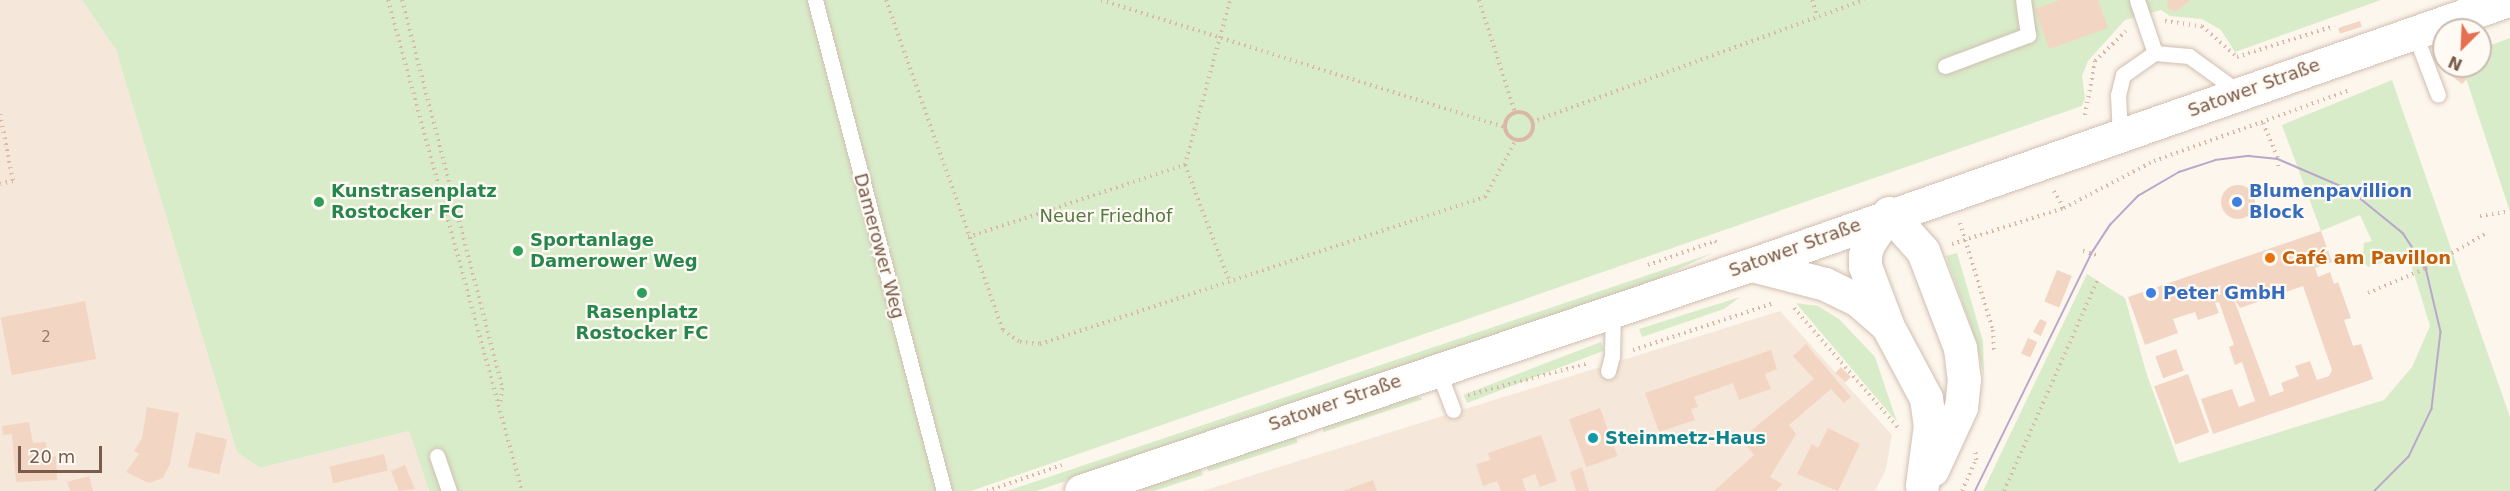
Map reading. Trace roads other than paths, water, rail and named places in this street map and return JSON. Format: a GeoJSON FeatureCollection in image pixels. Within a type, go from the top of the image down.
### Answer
{"type":"FeatureCollection","features":[{"type":"Feature","properties":{"kind":"main road","name":"Satower Straße"},"geometry":{"type":"LineString","coordinates":[[1081,491],[1437,368],[1750,265],[1889,213],[2120,136],[2508,0]]}},
{"type":"Feature","properties":{"kind":"main road"},"geometry":{"type":"LineString","coordinates":[[1889,213],[1923,252],[1960,348],[1964,379],[1954,428],[1921,488],[1930,425],[1926,398],[1887,325],[1865,266],[1868,244],[1889,213]]}},
{"type":"Feature","properties":{"kind":"main road"},"geometry":{"type":"LineString","coordinates":[[1750,265],[1788,272],[1825,284],[1858,300],[1887,325]]}},
{"type":"Feature","properties":{"kind":"lane","name":"Damerower Weg"},"geometry":{"type":"LineString","coordinates":[[815,0],[944,491]]}},
{"type":"Feature","properties":{"kind":"lane"},"geometry":{"type":"LineString","coordinates":[[1945,66],[2028,35],[2023,0]]}},
{"type":"Feature","properties":{"kind":"lane"},"geometry":{"type":"LineString","coordinates":[[2137,0],[2155,53]]}},
{"type":"Feature","properties":{"kind":"lane"},"geometry":{"type":"LineString","coordinates":[[2414,32],[2438,95]]}},
{"type":"Feature","properties":{"kind":"lane"},"geometry":{"type":"LineString","coordinates":[[2120,136],[2118,95],[2123,75],[2155,53],[2188,56],[2240,93]]}},
{"type":"Feature","properties":{"kind":"lane"},"geometry":{"type":"LineString","coordinates":[[1610,364],[1613,310]]}},
{"type":"Feature","properties":{"kind":"lane"},"geometry":{"type":"LineString","coordinates":[[1437,368],[1451,405]]}},
{"type":"Feature","properties":{"kind":"lane"},"geometry":{"type":"LineString","coordinates":[[437,456],[449,491]]}},
{"type":"Feature","properties":{"kind":"tram line"},"geometry":{"type":"LineString","coordinates":[[1975,491],[2091,254],[2110,225],[2138,196],[2179,172],[2215,160],[2249,156],[2278,159],[2350,190],[2403,233],[2426,268],[2441,332],[2432,409],[2409,457],[2375,491]]}},
{"type":"Feature","properties":{"kind":"place","name":"Kunstrasenplatz Rostocker FC"},"geometry":{"type":"Point","coordinates":[319,202]}},
{"type":"Feature","properties":{"kind":"place","name":"Blumenpavillion Block"},"geometry":{"type":"Point","coordinates":[2237,202]}},
{"type":"Feature","properties":{"kind":"place","name":"Sportanlage Damerower Weg"},"geometry":{"type":"Point","coordinates":[518,251]}},
{"type":"Feature","properties":{"kind":"place","name":"Café am Pavillon"},"geometry":{"type":"Point","coordinates":[2270,258]}},
{"type":"Feature","properties":{"kind":"place","name":"Rasenplatz Rostocker FC"},"geometry":{"type":"Point","coordinates":[642,293]}},
{"type":"Feature","properties":{"kind":"place","name":"Peter GmbH"},"geometry":{"type":"Point","coordinates":[2151,293]}},
{"type":"Feature","properties":{"kind":"place","name":"Steinmetz-Haus"},"geometry":{"type":"Point","coordinates":[1593,438]}},
{"type":"Feature","properties":{"kind":"park label","name":"Neuer Friedhof"},"geometry":{"type":"Point","coordinates":[1106,216]}}]}
